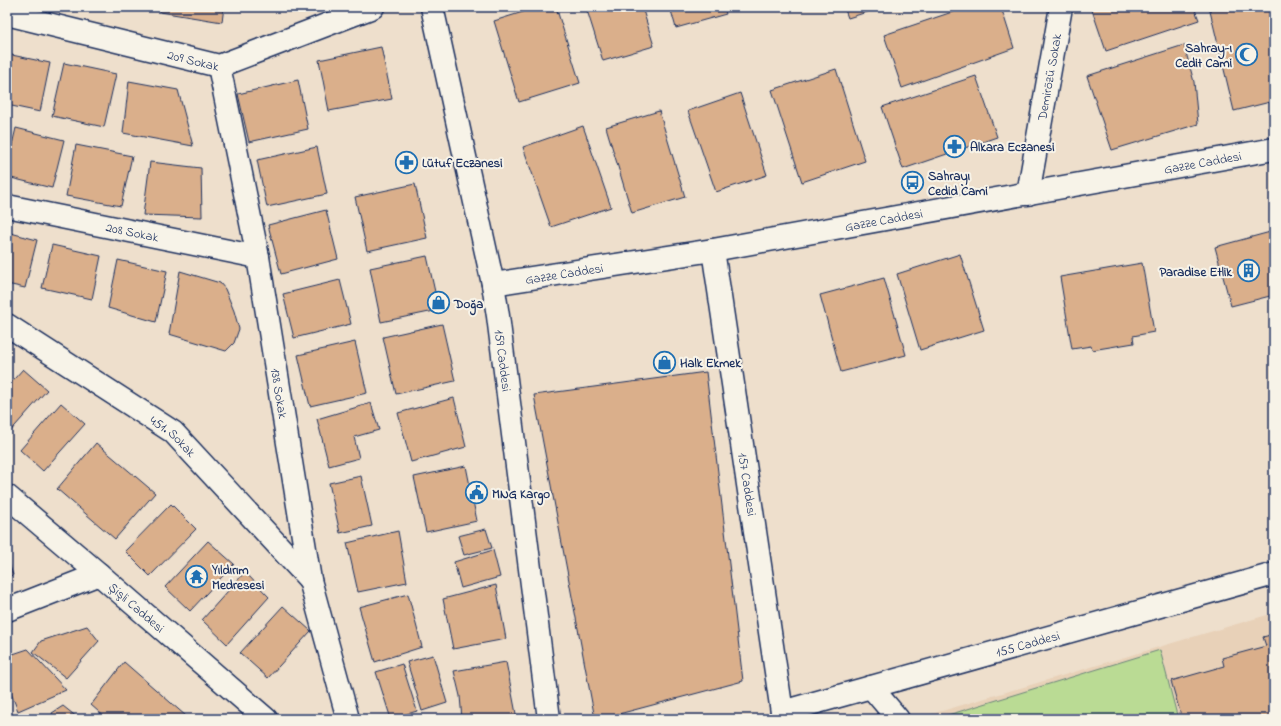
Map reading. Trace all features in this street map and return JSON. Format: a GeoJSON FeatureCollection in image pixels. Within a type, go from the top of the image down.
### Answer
{"type":"FeatureCollection","features":[{"type":"Feature","properties":{"kind":"street","name":"209 Sokak"},"geometry":{"type":"LineString","coordinates":[[7,14],[219,66],[373,7]]}},
{"type":"Feature","properties":{"kind":"street","name":"159 Caddesi"},"geometry":{"type":"LineString","coordinates":[[432,7],[493,284],[549,719]]}},
{"type":"Feature","properties":{"kind":"street","name":"Demirözü Sokak"},"geometry":{"type":"LineString","coordinates":[[1028,194],[1061,7]]}},
{"type":"Feature","properties":{"kind":"street","name":"138 Sokak"},"geometry":{"type":"LineString","coordinates":[[219,66],[258,257],[310,580],[348,719]]}},
{"type":"Feature","properties":{"kind":"street","name":"Gazze Caddesi"},"geometry":{"type":"LineString","coordinates":[[493,284],[713,250],[1274,149]]}},
{"type":"Feature","properties":{"kind":"street","name":"208 Sokak"},"geometry":{"type":"LineString","coordinates":[[7,206],[258,257]]}},
{"type":"Feature","properties":{"kind":"street","name":"157 Caddesi"},"geometry":{"type":"LineString","coordinates":[[713,250],[782,716]]}},
{"type":"Feature","properties":{"kind":"street","name":"451. Sokak"},"geometry":{"type":"LineString","coordinates":[[7,325],[172,432],[310,580]]}},
{"type":"Feature","properties":{"kind":"street","name":"Şişli Caddesi"},"geometry":{"type":"LineString","coordinates":[[7,496],[266,719]]}},
{"type":"Feature","properties":{"kind":"street"},"geometry":{"type":"LineString","coordinates":[[7,610],[99,574]]}},
{"type":"Feature","properties":{"kind":"street","name":"155 Caddesi"},"geometry":{"type":"LineString","coordinates":[[782,716],[871,687],[1274,574]]}},
{"type":"Feature","properties":{"kind":"street"},"geometry":{"type":"LineString","coordinates":[[871,687],[898,719]]}},
{"type":"Feature","properties":{"kind":"shaded area"},"geometry":{"type":"Polygon","coordinates":[[[1274,613],[1274,719],[915,719],[1142,652],[1274,613]]]}},
{"type":"Feature","properties":{"kind":"green space"},"geometry":{"type":"Polygon","coordinates":[[[1160,650],[1178,719],[935,719],[1160,650]]]}},
{"type":"Feature","properties":{"kind":"building"},"geometry":{"type":"Polygon","coordinates":[[[161,7],[224,7],[222,22],[160,12],[161,7]]]}},
{"type":"Feature","properties":{"kind":"building"},"geometry":{"type":"Polygon","coordinates":[[[539,7],[556,7],[580,83],[519,102],[494,21],[539,7]]]}},
{"type":"Feature","properties":{"kind":"building"},"geometry":{"type":"Polygon","coordinates":[[[586,7],[642,7],[654,46],[603,61],[586,7]]]}},
{"type":"Feature","properties":{"kind":"building"},"geometry":{"type":"Polygon","coordinates":[[[670,7],[724,7],[726,14],[676,28],[670,7]]]}},
{"type":"Feature","properties":{"kind":"building"},"geometry":{"type":"Polygon","coordinates":[[[844,7],[883,7],[848,18],[844,7]]]}},
{"type":"Feature","properties":{"kind":"building"},"geometry":{"type":"Polygon","coordinates":[[[967,7],[1001,7],[1014,48],[902,88],[884,35],[967,7]]]}},
{"type":"Feature","properties":{"kind":"building"},"geometry":{"type":"Polygon","coordinates":[[[1091,7],[1194,7],[1199,20],[1106,51],[1091,7]]]}},
{"type":"Feature","properties":{"kind":"building","name":"Sahray-ı Cedit Cami"},"geometry":{"type":"Polygon","coordinates":[[[1209,7],[1274,7],[1274,101],[1234,111],[1209,7]]]}},
{"type":"Feature","properties":{"kind":"building"},"geometry":{"type":"Polygon","coordinates":[[[1184,45],[1194,82],[1198,124],[1112,150],[1087,76],[1184,45]]]}},
{"type":"Feature","properties":{"kind":"building"},"geometry":{"type":"Polygon","coordinates":[[[381,47],[392,99],[329,111],[319,60],[381,47]]]}},
{"type":"Feature","properties":{"kind":"building"},"geometry":{"type":"Polygon","coordinates":[[[7,54],[50,63],[40,112],[7,105],[7,54]]]}},
{"type":"Feature","properties":{"kind":"building"},"geometry":{"type":"Polygon","coordinates":[[[64,63],[116,74],[104,127],[52,116],[64,63]]]}},
{"type":"Feature","properties":{"kind":"building"},"geometry":{"type":"Polygon","coordinates":[[[836,69],[865,161],[802,182],[772,90],[836,69]]]}},
{"type":"Feature","properties":{"kind":"building"},"geometry":{"type":"Polygon","coordinates":[[[976,76],[997,137],[903,169],[882,107],[976,76]]]}},
{"type":"Feature","properties":{"kind":"building"},"geometry":{"type":"Polygon","coordinates":[[[298,80],[308,129],[249,142],[238,94],[298,80]]]}},
{"type":"Feature","properties":{"kind":"building"},"geometry":{"type":"Polygon","coordinates":[[[129,81],[178,90],[193,146],[123,133],[129,81]]]}},
{"type":"Feature","properties":{"kind":"building"},"geometry":{"type":"Polygon","coordinates":[[[740,93],[767,175],[716,192],[688,111],[740,93]]]}},
{"type":"Feature","properties":{"kind":"building"},"geometry":{"type":"Polygon","coordinates":[[[659,111],[685,197],[632,213],[606,127],[659,111]]]}},
{"type":"Feature","properties":{"kind":"building"},"geometry":{"type":"Polygon","coordinates":[[[583,126],[611,207],[551,227],[523,147],[583,126]]]}},
{"type":"Feature","properties":{"kind":"building"},"geometry":{"type":"Polygon","coordinates":[[[16,128],[64,140],[52,188],[7,177],[7,166],[16,128]]]}},
{"type":"Feature","properties":{"kind":"building"},"geometry":{"type":"Polygon","coordinates":[[[76,145],[132,156],[121,206],[66,196],[76,145]]]}},
{"type":"Feature","properties":{"kind":"building"},"geometry":{"type":"Polygon","coordinates":[[[317,147],[327,194],[267,207],[257,160],[317,147]]]}},
{"type":"Feature","properties":{"kind":"building"},"geometry":{"type":"Polygon","coordinates":[[[150,162],[201,168],[202,217],[143,215],[150,162]]]}},
{"type":"Feature","properties":{"kind":"building"},"geometry":{"type":"Polygon","coordinates":[[[415,184],[427,238],[367,251],[355,197],[415,184]]]}},
{"type":"Feature","properties":{"kind":"building"},"geometry":{"type":"Polygon","coordinates":[[[326,210],[338,259],[281,274],[268,225],[326,210]]]}},
{"type":"Feature","properties":{"kind":"building","name":"Paradise Etlik"},"geometry":{"type":"Polygon","coordinates":[[[1274,231],[1274,295],[1231,306],[1215,247],[1274,231]]]}},
{"type":"Feature","properties":{"kind":"building"},"geometry":{"type":"Polygon","coordinates":[[[7,232],[37,240],[25,288],[7,284],[7,232]]]}},
{"type":"Feature","properties":{"kind":"building"},"geometry":{"type":"Polygon","coordinates":[[[52,245],[101,256],[92,299],[42,288],[52,245]]]}},
{"type":"Feature","properties":{"kind":"building"},"geometry":{"type":"Polygon","coordinates":[[[960,254],[984,330],[920,350],[897,274],[960,254]]]}},
{"type":"Feature","properties":{"kind":"building"},"geometry":{"type":"Polygon","coordinates":[[[427,256],[439,310],[381,322],[370,268],[427,256]]]}},
{"type":"Feature","properties":{"kind":"building"},"geometry":{"type":"Polygon","coordinates":[[[118,260],[167,271],[156,322],[108,308],[118,260]]]}},
{"type":"Feature","properties":{"kind":"building"},"geometry":{"type":"Polygon","coordinates":[[[1142,263],[1154,332],[1133,336],[1134,343],[1092,350],[1091,346],[1072,349],[1060,277],[1142,263]]]}},
{"type":"Feature","properties":{"kind":"building"},"geometry":{"type":"Polygon","coordinates":[[[180,271],[220,283],[225,289],[234,311],[239,329],[234,343],[226,351],[169,334],[180,271]]]}},
{"type":"Feature","properties":{"kind":"building"},"geometry":{"type":"Polygon","coordinates":[[[884,278],[906,355],[841,372],[820,295],[884,278]]]}},
{"type":"Feature","properties":{"kind":"building"},"geometry":{"type":"Polygon","coordinates":[[[340,280],[351,324],[294,338],[283,294],[340,280]]]}},
{"type":"Feature","properties":{"kind":"building"},"geometry":{"type":"Polygon","coordinates":[[[442,324],[455,381],[396,394],[383,337],[442,324]]]}},
{"type":"Feature","properties":{"kind":"building"},"geometry":{"type":"Polygon","coordinates":[[[355,342],[367,393],[310,406],[298,355],[355,342]]]}},
{"type":"Feature","properties":{"kind":"building"},"geometry":{"type":"Polygon","coordinates":[[[23,369],[47,390],[7,435],[7,387],[23,369]]]}},
{"type":"Feature","properties":{"kind":"building"},"geometry":{"type":"Polygon","coordinates":[[[706,372],[743,681],[600,719],[595,719],[534,395],[706,372]]]}},
{"type":"Feature","properties":{"kind":"building"},"geometry":{"type":"Polygon","coordinates":[[[454,398],[466,447],[411,462],[398,413],[454,398]]]}},
{"type":"Feature","properties":{"kind":"building"},"geometry":{"type":"Polygon","coordinates":[[[61,403],[85,424],[43,471],[20,450],[61,403]]]}},
{"type":"Feature","properties":{"kind":"building"},"geometry":{"type":"Polygon","coordinates":[[[371,403],[379,430],[354,437],[359,458],[329,466],[317,419],[371,403]]]}},
{"type":"Feature","properties":{"kind":"building"},"geometry":{"type":"Polygon","coordinates":[[[96,443],[155,493],[115,539],[57,489],[96,443]]]}},
{"type":"Feature","properties":{"kind":"building"},"geometry":{"type":"Polygon","coordinates":[[[466,466],[477,521],[426,532],[414,477],[466,466]]]}},
{"type":"Feature","properties":{"kind":"building"},"geometry":{"type":"Polygon","coordinates":[[[361,476],[372,526],[340,533],[329,483],[361,476]]]}},
{"type":"Feature","properties":{"kind":"building"},"geometry":{"type":"Polygon","coordinates":[[[171,504],[196,529],[150,576],[125,551],[171,504]]]}},
{"type":"Feature","properties":{"kind":"building"},"geometry":{"type":"Polygon","coordinates":[[[486,529],[492,548],[464,555],[458,536],[486,529]]]}},
{"type":"Feature","properties":{"kind":"building"},"geometry":{"type":"Polygon","coordinates":[[[398,531],[407,582],[358,592],[347,543],[398,531]]]}},
{"type":"Feature","properties":{"kind":"building"},"geometry":{"type":"Polygon","coordinates":[[[208,541],[234,564],[190,611],[165,587],[208,541]]]}},
{"type":"Feature","properties":{"kind":"building"},"geometry":{"type":"Polygon","coordinates":[[[493,550],[500,577],[461,588],[454,562],[493,550]]]}},
{"type":"Feature","properties":{"kind":"building"},"geometry":{"type":"Polygon","coordinates":[[[7,557],[13,575],[7,577],[7,557]]]}},
{"type":"Feature","properties":{"kind":"building"},"geometry":{"type":"Polygon","coordinates":[[[245,572],[269,597],[227,644],[202,620],[245,572]]]}},
{"type":"Feature","properties":{"kind":"building"},"geometry":{"type":"Polygon","coordinates":[[[496,585],[506,639],[453,649],[443,599],[496,585]]]}},
{"type":"Feature","properties":{"kind":"building"},"geometry":{"type":"Polygon","coordinates":[[[408,594],[422,647],[375,662],[359,607],[408,594]]]}},
{"type":"Feature","properties":{"kind":"building"},"geometry":{"type":"Polygon","coordinates":[[[283,606],[311,631],[268,678],[240,653],[283,606]]]}},
{"type":"Feature","properties":{"kind":"building"},"geometry":{"type":"Polygon","coordinates":[[[87,626],[99,641],[66,678],[33,652],[41,641],[87,626]]]}},
{"type":"Feature","properties":{"kind":"building"},"geometry":{"type":"Polygon","coordinates":[[[1274,634],[1274,719],[1182,719],[1171,681],[1224,666],[1222,658],[1266,646],[1263,637],[1274,634]]]}},
{"type":"Feature","properties":{"kind":"building"},"geometry":{"type":"Polygon","coordinates":[[[28,649],[66,690],[18,711],[7,683],[7,656],[28,649]]]}},
{"type":"Feature","properties":{"kind":"building"},"geometry":{"type":"Polygon","coordinates":[[[433,655],[447,703],[422,711],[407,662],[433,655]]]}},
{"type":"Feature","properties":{"kind":"building"},"geometry":{"type":"Polygon","coordinates":[[[124,662],[186,716],[184,719],[107,719],[91,705],[124,662]]]}},
{"type":"Feature","properties":{"kind":"building"},"geometry":{"type":"Polygon","coordinates":[[[506,662],[517,719],[462,719],[460,696],[454,671],[506,662]]]}},
{"type":"Feature","properties":{"kind":"building"},"geometry":{"type":"Polygon","coordinates":[[[402,664],[417,711],[391,719],[376,672],[402,664]]]}},
{"type":"Feature","properties":{"kind":"building"},"geometry":{"type":"Polygon","coordinates":[[[63,706],[79,719],[54,719],[52,713],[63,706]]]}},
{"type":"Feature","properties":{"kind":"place","name":"Sahray-ı Cedit Cami"},"geometry":{"type":"Point","coordinates":[1247,54]}},
{"type":"Feature","properties":{"kind":"place","name":"Alkara Eczanesi"},"geometry":{"type":"Point","coordinates":[955,146]}},
{"type":"Feature","properties":{"kind":"place","name":"Lütuf Eczanesi"},"geometry":{"type":"Point","coordinates":[406,162]}},
{"type":"Feature","properties":{"kind":"place","name":"Sahrayı Cedid Cami"},"geometry":{"type":"Point","coordinates":[912,182]}},
{"type":"Feature","properties":{"kind":"place","name":"Paradise Etlik"},"geometry":{"type":"Point","coordinates":[1248,271]}},
{"type":"Feature","properties":{"kind":"place","name":"Doğa"},"geometry":{"type":"Point","coordinates":[438,303]}},
{"type":"Feature","properties":{"kind":"place","name":"Halk Ekmek"},"geometry":{"type":"Point","coordinates":[664,362]}},
{"type":"Feature","properties":{"kind":"place","name":"MNG Kargo"},"geometry":{"type":"Point","coordinates":[477,493]}},
{"type":"Feature","properties":{"kind":"place","name":"Yıldırım Medresesi"},"geometry":{"type":"Point","coordinates":[196,576]}}]}
